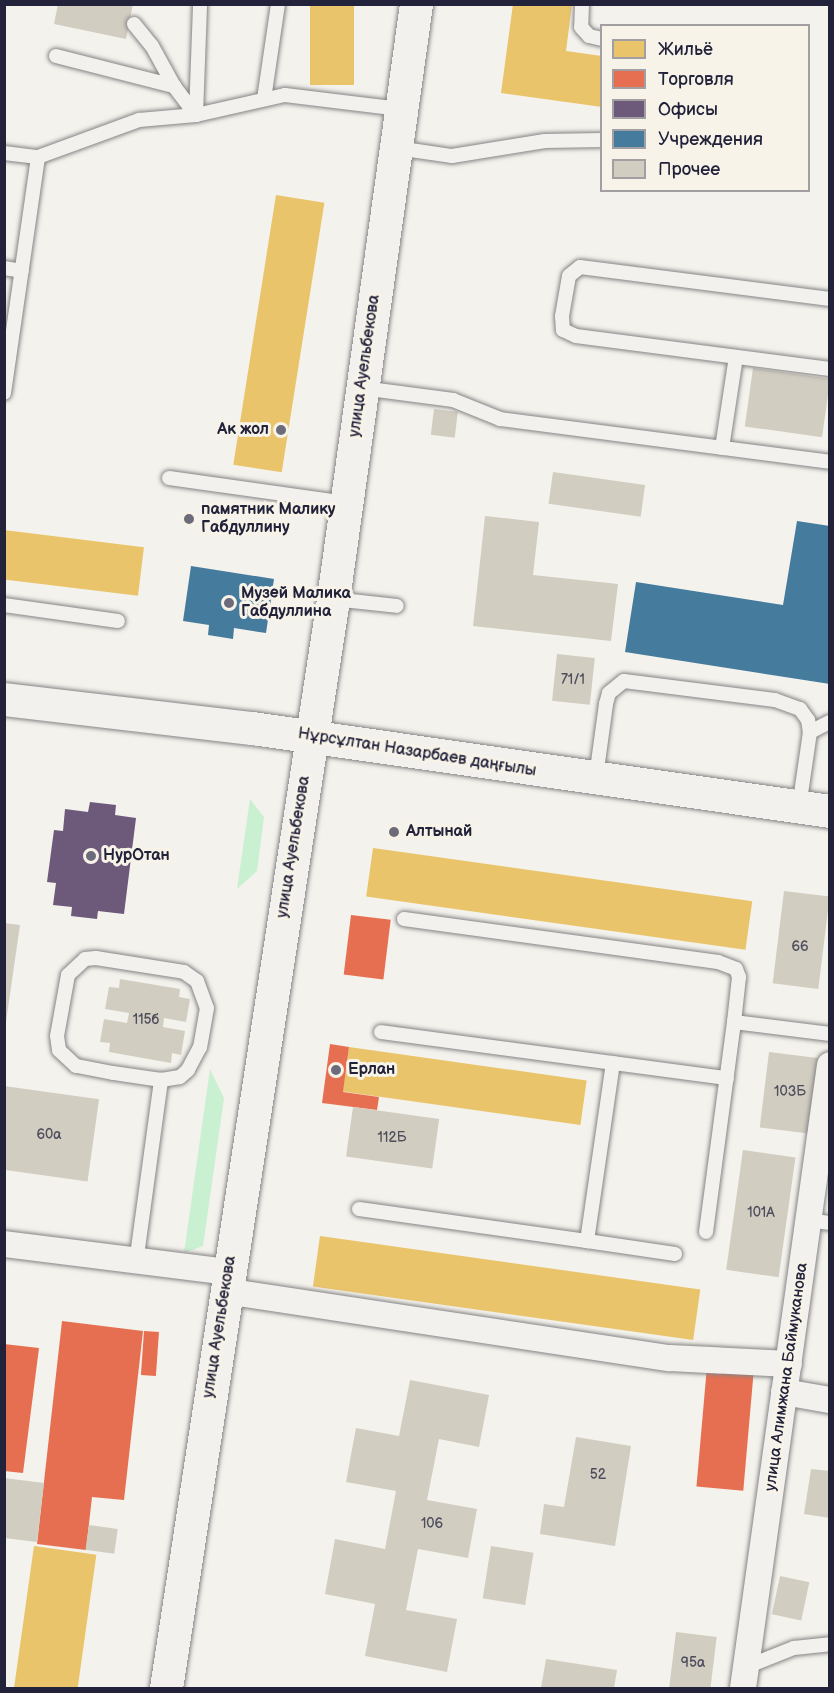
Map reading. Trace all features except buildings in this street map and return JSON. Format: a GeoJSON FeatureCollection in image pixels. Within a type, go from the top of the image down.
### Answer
{"type":"FeatureCollection","features":[{"type":"Feature","properties":{"kind":"main road","name":"улица Ауельбекова"},"geometry":{"type":"LineString","coordinates":[[166,1689],[333,599],[416,4]]}},
{"type":"Feature","properties":{"kind":"main road","name":"Нұрсұлтан Назарбаев даңғылы"},"geometry":{"type":"LineString","coordinates":[[5,699],[311,737],[596,780],[814,809]]}},
{"type":"Feature","properties":{"kind":"street","name":"улица Алимжана Баймуканова"},"geometry":{"type":"LineString","coordinates":[[745,1678],[784,1392],[820,1221],[830,1065]]}},
{"type":"Feature","properties":{"kind":"street"},"geometry":{"type":"LineString","coordinates":[[4,1244],[136,1263],[670,1358],[789,1364]]}},
{"type":"Feature","properties":{"kind":"street"},"geometry":{"type":"LineString","coordinates":[[784,1392],[830,1400]]}},
{"type":"Feature","properties":{"kind":"lane"},"geometry":{"type":"LineString","coordinates":[[196,115],[200,4]]}},
{"type":"Feature","properties":{"kind":"lane"},"geometry":{"type":"LineString","coordinates":[[264,99],[278,4]]}},
{"type":"Feature","properties":{"kind":"lane"},"geometry":{"type":"LineString","coordinates":[[582,4],[581,27],[589,36],[600,39]]}},
{"type":"Feature","properties":{"kind":"lane"},"geometry":{"type":"LineString","coordinates":[[134,24],[152,46],[174,86],[196,115]]}},
{"type":"Feature","properties":{"kind":"lane"},"geometry":{"type":"LineString","coordinates":[[56,56],[174,86]]}},
{"type":"Feature","properties":{"kind":"lane"},"geometry":{"type":"LineString","coordinates":[[4,153],[38,157],[139,120],[196,115],[285,94],[400,109]]}},
{"type":"Feature","properties":{"kind":"lane"},"geometry":{"type":"LineString","coordinates":[[397,148],[452,156],[545,141],[600,141]]}},
{"type":"Feature","properties":{"kind":"lane"},"geometry":{"type":"LineString","coordinates":[[4,393],[38,157]]}},
{"type":"Feature","properties":{"kind":"lane"},"geometry":{"type":"LineString","coordinates":[[830,299],[588,267],[573,270],[569,276],[562,316],[563,330],[569,334],[830,369]]}},
{"type":"Feature","properties":{"kind":"lane"},"geometry":{"type":"LineString","coordinates":[[4,268],[22,270]]}},
{"type":"Feature","properties":{"kind":"lane"},"geometry":{"type":"LineString","coordinates":[[722,448],[736,357]]}},
{"type":"Feature","properties":{"kind":"lane"},"geometry":{"type":"LineString","coordinates":[[362,388],[453,400],[500,419],[830,462]]}},
{"type":"Feature","properties":{"kind":"lane"},"geometry":{"type":"LineString","coordinates":[[169,478],[346,503]]}},
{"type":"Feature","properties":{"kind":"lane"},"geometry":{"type":"LineString","coordinates":[[333,599],[397,606]]}},
{"type":"Feature","properties":{"kind":"lane"},"geometry":{"type":"LineString","coordinates":[[4,605],[118,621]]}},
{"type":"Feature","properties":{"kind":"lane"},"geometry":{"type":"LineString","coordinates":[[596,780],[609,693],[624,681],[789,704],[800,709],[810,732],[814,809]]}},
{"type":"Feature","properties":{"kind":"lane"},"geometry":{"type":"LineString","coordinates":[[4,705],[5,699]]}},
{"type":"Feature","properties":{"kind":"lane"},"geometry":{"type":"LineString","coordinates":[[810,732],[830,722]]}},
{"type":"Feature","properties":{"kind":"lane"},"geometry":{"type":"LineString","coordinates":[[404,919],[728,964],[736,969],[739,978],[734,1022],[706,1232]]}},
{"type":"Feature","properties":{"kind":"lane"},"geometry":{"type":"LineString","coordinates":[[96,958],[184,972],[197,981],[207,1008],[200,1047],[189,1070],[180,1077],[160,1080],[87,1069],[69,1060],[59,1050],[57,1036],[65,985],[75,965],[96,958]]}},
{"type":"Feature","properties":{"kind":"lane"},"geometry":{"type":"LineString","coordinates":[[734,1022],[830,1034]]}},
{"type":"Feature","properties":{"kind":"lane"},"geometry":{"type":"LineString","coordinates":[[381,1032],[727,1078]]}},
{"type":"Feature","properties":{"kind":"lane"},"geometry":{"type":"LineString","coordinates":[[587,1241],[613,1063]]}},
{"type":"Feature","properties":{"kind":"lane"},"geometry":{"type":"LineString","coordinates":[[136,1263],[160,1080]]}},
{"type":"Feature","properties":{"kind":"lane"},"geometry":{"type":"LineString","coordinates":[[359,1209],[675,1254]]}},
{"type":"Feature","properties":{"kind":"lane"},"geometry":{"type":"LineString","coordinates":[[745,1678],[794,1648],[830,1644]]}},
{"type":"Feature","properties":{"kind":"green space"},"geometry":{"type":"Polygon","coordinates":[[[250,799],[264,817],[257,871],[237,889],[250,799]]]}},
{"type":"Feature","properties":{"kind":"green space"},"geometry":{"type":"Polygon","coordinates":[[[210,1069],[224,1098],[203,1246],[184,1253],[210,1069]]]}},
{"type":"Feature","properties":{"kind":"place","name":"Ак жол"},"geometry":{"type":"Point","coordinates":[281,430]}},
{"type":"Feature","properties":{"kind":"place","name":"памятник Малику Габдуллину"},"geometry":{"type":"Point","coordinates":[189,519]}},
{"type":"Feature","properties":{"kind":"place","name":"Музей Малика Габдуллина"},"geometry":{"type":"Point","coordinates":[229,603]}},
{"type":"Feature","properties":{"kind":"place","name":"Алтынай"},"geometry":{"type":"Point","coordinates":[394,832]}},
{"type":"Feature","properties":{"kind":"place","name":"НурОтан"},"geometry":{"type":"Point","coordinates":[91,856]}},
{"type":"Feature","properties":{"kind":"place","name":"Ерлан"},"geometry":{"type":"Point","coordinates":[336,1070]}}]}
